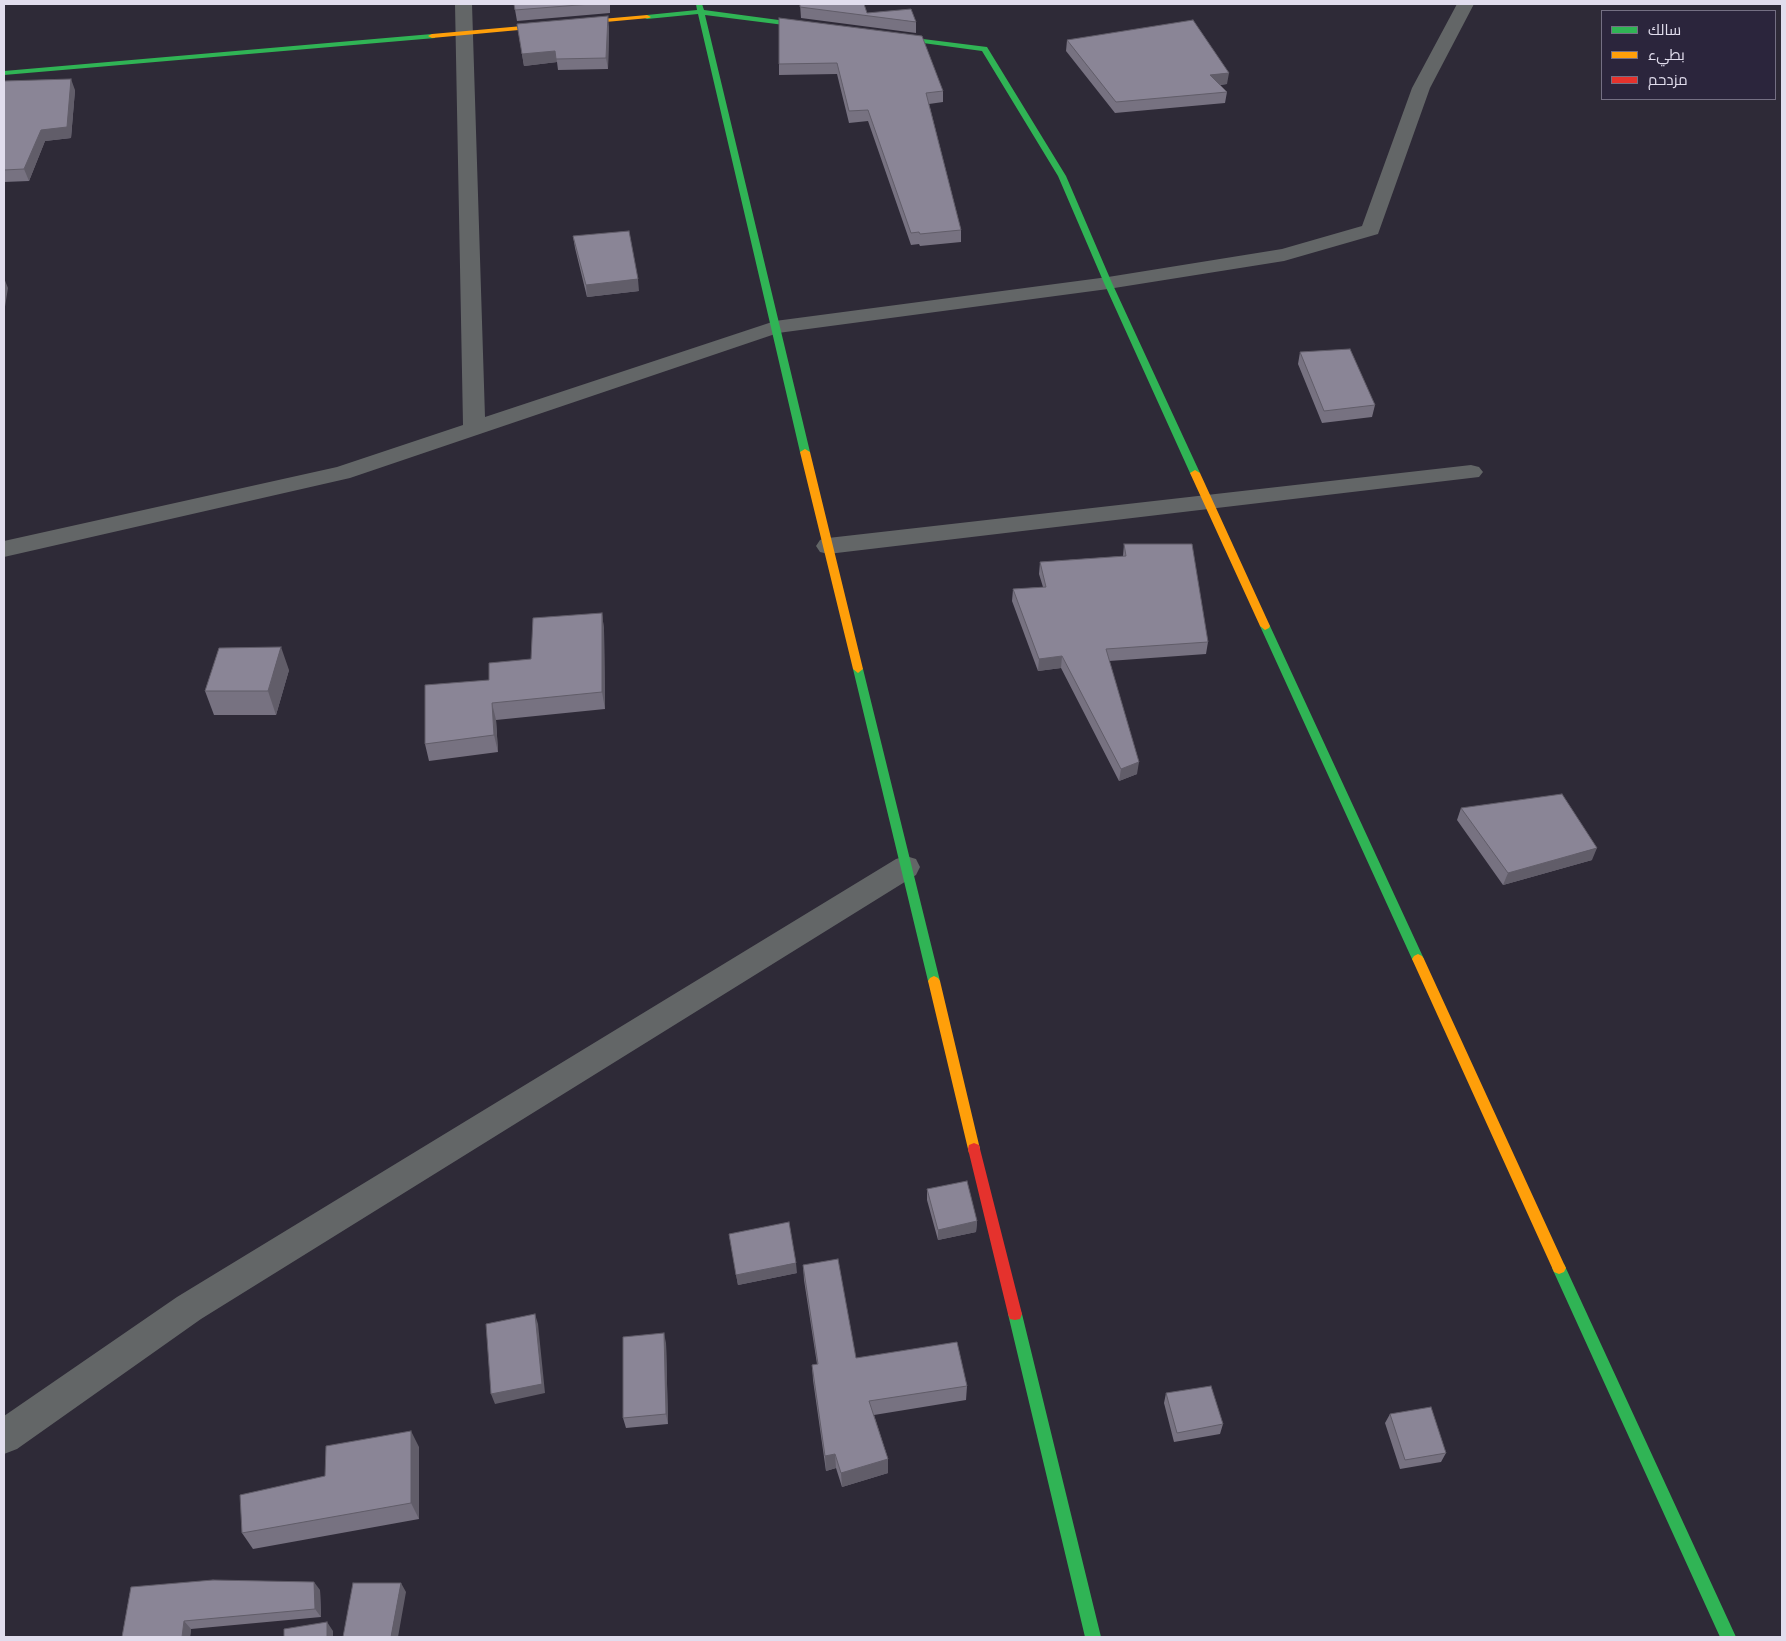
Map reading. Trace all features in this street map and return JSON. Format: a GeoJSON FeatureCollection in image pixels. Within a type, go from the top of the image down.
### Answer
{"type":"FeatureCollection","features":[{"type":"Feature","properties":{"kind":"street"},"geometry":{"type":"LineString","coordinates":[[463,4],[474,428]]}},
{"type":"Feature","properties":{"kind":"street"},"geometry":{"type":"LineString","coordinates":[[4,549],[342,473],[775,327],[1108,283],[1284,255],[1371,230],[1421,88],[1465,4]]}},
{"type":"Feature","properties":{"kind":"street"},"geometry":{"type":"LineString","coordinates":[[700,8],[775,327],[1094,1637]]}},
{"type":"Feature","properties":{"kind":"street"},"geometry":{"type":"LineString","coordinates":[[4,73],[464,33],[700,8],[828,28]]}},
{"type":"Feature","properties":{"kind":"street"},"geometry":{"type":"LineString","coordinates":[[877,35],[984,48],[1062,176],[1108,283],[1728,1637]]}},
{"type":"Feature","properties":{"kind":"street"},"geometry":{"type":"LineString","coordinates":[[828,546],[1472,472]]}},
{"type":"Feature","properties":{"kind":"street"},"geometry":{"type":"LineString","coordinates":[[4,1436],[190,1308],[906,867]]}},
{"type":"Feature","properties":{"kind":"building"},"geometry":{"type":"Polygon","coordinates":[[[514,4],[591,4],[515,10],[514,4]]]}},
{"type":"Feature","properties":{"kind":"building"},"geometry":{"type":"Polygon","coordinates":[[[800,4],[864,4],[867,13],[911,9],[916,22],[800,7],[800,4]]]}},
{"type":"Feature","properties":{"kind":"building"},"geometry":{"type":"Polygon","coordinates":[[[608,16],[606,58],[556,59],[555,51],[522,54],[517,24],[608,16]]]}},
{"type":"Feature","properties":{"kind":"building"},"geometry":{"type":"Polygon","coordinates":[[[779,18],[922,36],[943,91],[926,93],[961,230],[920,234],[919,232],[911,233],[868,110],[849,111],[837,63],[779,64],[779,18]]]}},
{"type":"Feature","properties":{"kind":"building"},"geometry":{"type":"Polygon","coordinates":[[[1193,20],[1229,73],[1210,75],[1227,92],[1116,102],[1067,40],[1193,20]]]}},
{"type":"Feature","properties":{"kind":"building"},"geometry":{"type":"Polygon","coordinates":[[[71,79],[67,127],[41,130],[24,169],[4,170],[4,81],[71,79]]]}},
{"type":"Feature","properties":{"kind":"building"},"geometry":{"type":"Polygon","coordinates":[[[629,231],[638,279],[586,285],[573,236],[629,231]]]}},
{"type":"Feature","properties":{"kind":"building"},"geometry":{"type":"Polygon","coordinates":[[[1350,349],[1375,405],[1324,411],[1300,352],[1350,349]]]}},
{"type":"Feature","properties":{"kind":"building"},"geometry":{"type":"Polygon","coordinates":[[[1124,544],[1192,544],[1208,642],[1106,649],[1139,762],[1121,769],[1062,656],[1039,659],[1013,589],[1046,587],[1040,562],[1126,556],[1124,544]]]}},
{"type":"Feature","properties":{"kind":"building"},"geometry":{"type":"Polygon","coordinates":[[[602,613],[602,692],[492,703],[494,735],[425,744],[425,685],[489,680],[489,663],[531,659],[533,618],[602,613]]]}},
{"type":"Feature","properties":{"kind":"building"},"geometry":{"type":"Polygon","coordinates":[[[281,647],[268,691],[205,691],[219,648],[281,647]]]}},
{"type":"Feature","properties":{"kind":"building"},"geometry":{"type":"Polygon","coordinates":[[[1562,794],[1597,848],[1508,873],[1461,808],[1562,794]]]}},
{"type":"Feature","properties":{"kind":"building"},"geometry":{"type":"Polygon","coordinates":[[[967,1181],[977,1221],[938,1230],[927,1189],[967,1181]]]}},
{"type":"Feature","properties":{"kind":"building"},"geometry":{"type":"Polygon","coordinates":[[[789,1222],[796,1263],[736,1275],[729,1234],[789,1222]]]}},
{"type":"Feature","properties":{"kind":"building"},"geometry":{"type":"Polygon","coordinates":[[[838,1259],[856,1358],[957,1342],[967,1386],[869,1401],[888,1459],[841,1473],[835,1454],[825,1456],[812,1365],[818,1364],[803,1265],[838,1259]]]}},
{"type":"Feature","properties":{"kind":"building"},"geometry":{"type":"Polygon","coordinates":[[[535,1314],[542,1384],[491,1394],[486,1324],[535,1314]]]}},
{"type":"Feature","properties":{"kind":"building"},"geometry":{"type":"Polygon","coordinates":[[[664,1333],[666,1414],[623,1418],[623,1337],[664,1333]]]}},
{"type":"Feature","properties":{"kind":"building"},"geometry":{"type":"Polygon","coordinates":[[[1211,1386],[1223,1424],[1177,1433],[1166,1393],[1211,1386]]]}},
{"type":"Feature","properties":{"kind":"building"},"geometry":{"type":"Polygon","coordinates":[[[1431,1407],[1446,1453],[1405,1460],[1390,1414],[1431,1407]]]}},
{"type":"Feature","properties":{"kind":"building"},"geometry":{"type":"Polygon","coordinates":[[[411,1431],[411,1503],[242,1533],[240,1495],[325,1476],[326,1446],[411,1431]]]}},
{"type":"Feature","properties":{"kind":"building"},"geometry":{"type":"Polygon","coordinates":[[[213,1580],[314,1582],[315,1609],[184,1621],[182,1637],[122,1637],[131,1587],[213,1580]]]}},
{"type":"Feature","properties":{"kind":"building"},"geometry":{"type":"Polygon","coordinates":[[[353,1583],[401,1583],[391,1637],[343,1637],[353,1583]]]}},
{"type":"Feature","properties":{"kind":"building"},"geometry":{"type":"Polygon","coordinates":[[[327,1622],[327,1637],[284,1637],[284,1629],[327,1622]]]}},
{"type":"Feature","properties":{"kind":"traffic: fast"},"geometry":{"type":"LineString","coordinates":[[699,4],[805,452]]}},
{"type":"Feature","properties":{"kind":"traffic: fast"},"geometry":{"type":"LineString","coordinates":[[647,17],[701,12],[816,27]]}},
{"type":"Feature","properties":{"kind":"traffic: fast"},"geometry":{"type":"LineString","coordinates":[[4,73],[432,36]]}},
{"type":"Feature","properties":{"kind":"traffic: fast"},"geometry":{"type":"LineString","coordinates":[[886,36],[984,49],[1062,176],[1108,283],[1195,473]]}},
{"type":"Feature","properties":{"kind":"traffic: fast"},"geometry":{"type":"LineString","coordinates":[[1265,626],[1418,959]]}},
{"type":"Feature","properties":{"kind":"traffic: fast"},"geometry":{"type":"LineString","coordinates":[[858,669],[934,981]]}},
{"type":"Feature","properties":{"kind":"traffic: fast"},"geometry":{"type":"LineString","coordinates":[[1559,1268],[1728,1637]]}},
{"type":"Feature","properties":{"kind":"traffic: fast"},"geometry":{"type":"LineString","coordinates":[[1015,1314],[1093,1637]]}},
{"type":"Feature","properties":{"kind":"traffic: slow"},"geometry":{"type":"LineString","coordinates":[[432,36],[647,17]]}},
{"type":"Feature","properties":{"kind":"traffic: slow"},"geometry":{"type":"LineString","coordinates":[[805,452],[858,669]]}},
{"type":"Feature","properties":{"kind":"traffic: slow"},"geometry":{"type":"LineString","coordinates":[[1195,473],[1265,626]]}},
{"type":"Feature","properties":{"kind":"traffic: slow"},"geometry":{"type":"LineString","coordinates":[[1418,959],[1559,1268]]}},
{"type":"Feature","properties":{"kind":"traffic: slow"},"geometry":{"type":"LineString","coordinates":[[934,981],[974,1149]]}},
{"type":"Feature","properties":{"kind":"traffic: jam"},"geometry":{"type":"LineString","coordinates":[[974,1149],[1015,1314]]}}]}
